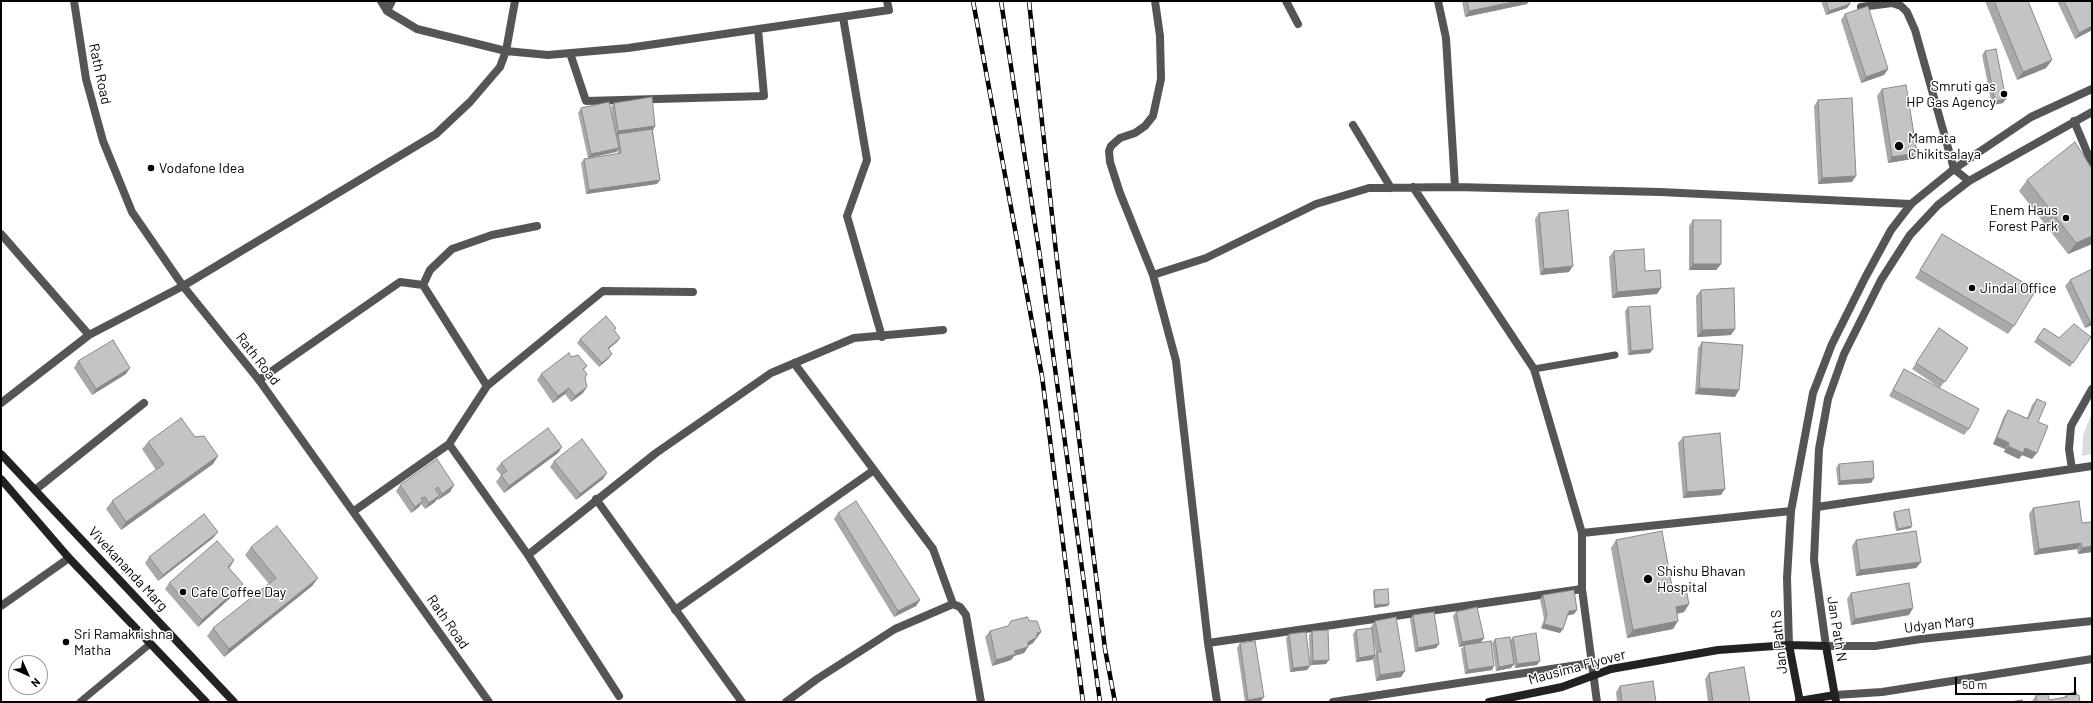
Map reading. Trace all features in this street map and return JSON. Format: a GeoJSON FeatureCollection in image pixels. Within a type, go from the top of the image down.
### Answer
{"type":"FeatureCollection","features":[{"type":"Feature","properties":{"kind":"main road","name":"Vivekananda Marg"},"geometry":{"type":"LineString","coordinates":[[1,454],[234,702]]}},
{"type":"Feature","properties":{"kind":"main road"},"geometry":{"type":"LineString","coordinates":[[1,479],[69,558],[206,702]]}},
{"type":"Feature","properties":{"kind":"main road","name":"Udyan Marg"},"geometry":{"type":"LineString","coordinates":[[1789,645],[1826,646]]}},
{"type":"Feature","properties":{"kind":"main road","name":"Mausima Flyover"},"geometry":{"type":"LineString","coordinates":[[1489,702],[1562,687],[1612,669],[1718,650],[1789,645]]}},
{"type":"Feature","properties":{"kind":"main road","name":"Jan Path S"},"geometry":{"type":"LineString","coordinates":[[1789,645],[1799,701]]}},
{"type":"Feature","properties":{"kind":"main road","name":"Jan Path N"},"geometry":{"type":"LineString","coordinates":[[1826,646],[1836,699]]}},
{"type":"Feature","properties":{"kind":"main road"},"geometry":{"type":"LineString","coordinates":[[1799,701],[1836,699]]}},
{"type":"Feature","properties":{"kind":"street","name":"Rath Road"},"geometry":{"type":"LineString","coordinates":[[74,1],[86,79],[103,141],[132,212],[183,286],[259,380],[489,702]]}},
{"type":"Feature","properties":{"kind":"street"},"geometry":{"type":"LineString","coordinates":[[381,1],[387,12],[417,29],[506,51],[548,55],[628,48],[890,10],[887,1]]}},
{"type":"Feature","properties":{"kind":"street"},"geometry":{"type":"LineString","coordinates":[[387,12],[392,1]]}},
{"type":"Feature","properties":{"kind":"street"},"geometry":{"type":"LineString","coordinates":[[1,403],[89,335],[183,286],[436,134],[480,90],[500,67],[506,51],[515,1]]}},
{"type":"Feature","properties":{"kind":"street"},"geometry":{"type":"LineString","coordinates":[[1155,1],[1160,36],[1161,79],[1153,116],[1145,126],[1135,133],[1120,138],[1111,146],[1109,151],[1110,162],[1120,193],[1153,275],[1176,361],[1208,643],[1217,702]]}},
{"type":"Feature","properties":{"kind":"street"},"geometry":{"type":"LineString","coordinates":[[1286,1],[1298,24]]}},
{"type":"Feature","properties":{"kind":"street"},"geometry":{"type":"LineString","coordinates":[[1438,1],[1446,38],[1456,187]]}},
{"type":"Feature","properties":{"kind":"street"},"geometry":{"type":"LineString","coordinates":[[1861,7],[1892,4],[1901,6],[1907,12],[1915,30],[1954,169],[1969,181]]}},
{"type":"Feature","properties":{"kind":"street"},"geometry":{"type":"LineString","coordinates":[[843,17],[867,160],[847,216],[882,337]]}},
{"type":"Feature","properties":{"kind":"street"},"geometry":{"type":"LineString","coordinates":[[570,53],[586,101],[764,96],[758,29]]}},
{"type":"Feature","properties":{"kind":"street","name":"Jan Path S"},"geometry":{"type":"LineString","coordinates":[[1789,645],[1787,578],[1792,511],[1812,393],[1832,344],[1891,230],[1911,204],[1954,169],[2031,117],[2092,89]]}},
{"type":"Feature","properties":{"kind":"street","name":"Jan Path N"},"geometry":{"type":"LineString","coordinates":[[1826,646],[1814,560],[1819,449],[1828,399],[1847,347],[1882,280],[1910,235],[1938,205],[1969,181],[2092,112]]}},
{"type":"Feature","properties":{"kind":"street"},"geometry":{"type":"LineString","coordinates":[[2074,121],[2092,164]]}},
{"type":"Feature","properties":{"kind":"street"},"geometry":{"type":"LineString","coordinates":[[1353,125],[1391,188]]}},
{"type":"Feature","properties":{"kind":"street"},"geometry":{"type":"LineString","coordinates":[[1413,187],[1534,368],[1582,533],[1582,589],[1597,702]]}},
{"type":"Feature","properties":{"kind":"street"},"geometry":{"type":"LineString","coordinates":[[1153,275],[1206,258],[1316,204],[1369,188],[1456,187],[1660,192],[1911,204]]}},
{"type":"Feature","properties":{"kind":"street"},"geometry":{"type":"LineString","coordinates":[[422,285],[430,270],[452,249],[492,235],[537,226]]}},
{"type":"Feature","properties":{"kind":"street"},"geometry":{"type":"LineString","coordinates":[[1,234],[89,335]]}},
{"type":"Feature","properties":{"kind":"street"},"geometry":{"type":"LineString","coordinates":[[259,380],[400,282],[422,285],[487,386]]}},
{"type":"Feature","properties":{"kind":"street"},"geometry":{"type":"LineString","coordinates":[[354,511],[449,444],[487,386],[603,291],[693,292]]}},
{"type":"Feature","properties":{"kind":"street"},"geometry":{"type":"LineString","coordinates":[[528,555],[596,499],[656,453],[771,373],[854,338],[882,337],[944,330]]}},
{"type":"Feature","properties":{"kind":"street"},"geometry":{"type":"LineString","coordinates":[[794,363],[933,549],[953,604]]}},
{"type":"Feature","properties":{"kind":"street"},"geometry":{"type":"LineString","coordinates":[[2072,469],[2069,449],[2071,426],[2092,389]]}},
{"type":"Feature","properties":{"kind":"street"},"geometry":{"type":"LineString","coordinates":[[35,490],[144,403]]}},
{"type":"Feature","properties":{"kind":"street"},"geometry":{"type":"LineString","coordinates":[[449,444],[528,555],[619,696]]}},
{"type":"Feature","properties":{"kind":"street"},"geometry":{"type":"LineString","coordinates":[[1817,507],[2092,466]]}},
{"type":"Feature","properties":{"kind":"street"},"geometry":{"type":"LineString","coordinates":[[676,610],[874,470]]}},
{"type":"Feature","properties":{"kind":"street"},"geometry":{"type":"LineString","coordinates":[[596,499],[742,702]]}},
{"type":"Feature","properties":{"kind":"street"},"geometry":{"type":"LineString","coordinates":[[1582,533],[1792,511]]}},
{"type":"Feature","properties":{"kind":"street"},"geometry":{"type":"LineString","coordinates":[[1,606],[69,558]]}},
{"type":"Feature","properties":{"kind":"street"},"geometry":{"type":"LineString","coordinates":[[1208,643],[1582,589]]}},
{"type":"Feature","properties":{"kind":"street"},"geometry":{"type":"LineString","coordinates":[[786,702],[816,679],[895,629],[953,604],[960,607],[966,615],[981,702]]}},
{"type":"Feature","properties":{"kind":"street","name":"Udyan Marg"},"geometry":{"type":"LineString","coordinates":[[1826,646],[1875,646],[1921,638],[2092,621]]}},
{"type":"Feature","properties":{"kind":"street"},"geometry":{"type":"LineString","coordinates":[[1836,699],[2092,659]]}},
{"type":"Feature","properties":{"kind":"street"},"geometry":{"type":"LineString","coordinates":[[1333,702],[1591,663]]}},
{"type":"Feature","properties":{"kind":"lane"},"geometry":{"type":"LineString","coordinates":[[1534,368],[1615,355]]}},
{"type":"Feature","properties":{"kind":"lane"},"geometry":{"type":"LineString","coordinates":[[80,702],[150,644]]}},
{"type":"Feature","properties":{"kind":"shaded area"},"geometry":{"type":"Polygon","coordinates":[[[2092,412],[2092,454],[2082,456],[2083,435],[2092,412]]]}},
{"type":"Feature","properties":{"kind":"building"},"geometry":{"type":"Polygon","coordinates":[[[1467,1],[1518,1],[1469,11],[1467,1]]]}},
{"type":"Feature","properties":{"kind":"building"},"geometry":{"type":"Polygon","coordinates":[[[1826,1],[1849,1],[1850,4],[1829,11],[1826,1]]]}},
{"type":"Feature","properties":{"kind":"building"},"geometry":{"type":"Polygon","coordinates":[[[1994,1],[2028,1],[2052,60],[2023,72],[1994,1]]]}},
{"type":"Feature","properties":{"kind":"building"},"geometry":{"type":"Polygon","coordinates":[[[2064,1],[2092,1],[2092,26],[2079,33],[2064,1]]]}},
{"type":"Feature","properties":{"kind":"building"},"geometry":{"type":"Polygon","coordinates":[[[1868,6],[1888,69],[1866,77],[1845,14],[1868,6]]]}},
{"type":"Feature","properties":{"kind":"building"},"geometry":{"type":"Polygon","coordinates":[[[1996,49],[2006,99],[1995,101],[1985,51],[1996,49]]]}},
{"type":"Feature","properties":{"kind":"building"},"geometry":{"type":"Polygon","coordinates":[[[1906,85],[1917,153],[1892,157],[1882,89],[1906,85]]]}},
{"type":"Feature","properties":{"kind":"building"},"geometry":{"type":"Polygon","coordinates":[[[652,97],[655,126],[618,131],[614,103],[652,97]]]}},
{"type":"Feature","properties":{"kind":"building"},"geometry":{"type":"Polygon","coordinates":[[[1852,98],[1856,176],[1822,178],[1818,100],[1852,98]]]}},
{"type":"Feature","properties":{"kind":"building"},"geometry":{"type":"Polygon","coordinates":[[[609,102],[619,148],[591,154],[581,108],[609,102]]]}},
{"type":"Feature","properties":{"kind":"building"},"geometry":{"type":"Polygon","coordinates":[[[652,129],[660,180],[589,190],[584,159],[621,153],[618,134],[652,129]]]}},
{"type":"Feature","properties":{"kind":"building","name":"Enem Haus Forest Park"},"geometry":{"type":"Polygon","coordinates":[[[2075,142],[2092,169],[2092,236],[2076,243],[2027,180],[2075,142]]]}},
{"type":"Feature","properties":{"kind":"building"},"geometry":{"type":"Polygon","coordinates":[[[1568,210],[1573,266],[1544,269],[1539,213],[1568,210]]]}},
{"type":"Feature","properties":{"kind":"building"},"geometry":{"type":"Polygon","coordinates":[[[1693,220],[1721,220],[1721,264],[1693,264],[1693,220]]]}},
{"type":"Feature","properties":{"kind":"building","name":"Jindal Office"},"geometry":{"type":"Polygon","coordinates":[[[1942,234],[2036,290],[2014,326],[1920,270],[1942,234]]]}},
{"type":"Feature","properties":{"kind":"building"},"geometry":{"type":"Polygon","coordinates":[[[1644,249],[1645,271],[1660,270],[1661,288],[1617,292],[1614,251],[1644,249]]]}},
{"type":"Feature","properties":{"kind":"building"},"geometry":{"type":"Polygon","coordinates":[[[2092,269],[2092,321],[2090,322],[2070,280],[2092,269]]]}},
{"type":"Feature","properties":{"kind":"building"},"geometry":{"type":"Polygon","coordinates":[[[1734,288],[1735,329],[1702,330],[1701,290],[1734,288]]]}},
{"type":"Feature","properties":{"kind":"building"},"geometry":{"type":"Polygon","coordinates":[[[1650,306],[1653,349],[1631,351],[1628,307],[1650,306]]]}},
{"type":"Feature","properties":{"kind":"building"},"geometry":{"type":"Polygon","coordinates":[[[606,316],[616,328],[614,330],[620,338],[608,348],[612,354],[602,363],[580,339],[606,316]]]}},
{"type":"Feature","properties":{"kind":"building"},"geometry":{"type":"Polygon","coordinates":[[[2074,324],[2091,337],[2073,363],[2037,338],[2044,328],[2059,338],[2074,324]]]}},
{"type":"Feature","properties":{"kind":"building"},"geometry":{"type":"Polygon","coordinates":[[[1939,328],[1968,348],[1945,382],[1916,363],[1939,328]]]}},
{"type":"Feature","properties":{"kind":"building"},"geometry":{"type":"Polygon","coordinates":[[[113,340],[130,368],[96,389],[78,361],[113,340]]]}},
{"type":"Feature","properties":{"kind":"building"},"geometry":{"type":"Polygon","coordinates":[[[1702,342],[1743,345],[1739,390],[1699,388],[1702,342]]]}},
{"type":"Feature","properties":{"kind":"building"},"geometry":{"type":"Polygon","coordinates":[[[569,353],[571,357],[578,355],[587,366],[583,369],[587,374],[585,378],[587,387],[575,396],[569,388],[558,396],[541,374],[569,353]]]}},
{"type":"Feature","properties":{"kind":"building"},"geometry":{"type":"Polygon","coordinates":[[[1904,369],[1979,409],[1969,429],[1893,390],[1904,369]]]}},
{"type":"Feature","properties":{"kind":"building"},"geometry":{"type":"Polygon","coordinates":[[[2037,399],[2046,403],[2038,422],[2048,426],[2037,453],[2025,448],[2023,453],[2008,446],[2009,443],[1997,437],[2008,410],[2028,419],[2037,399]]]}},
{"type":"Feature","properties":{"kind":"building"},"geometry":{"type":"Polygon","coordinates":[[[181,418],[195,437],[204,436],[218,456],[126,522],[112,501],[164,464],[148,442],[181,418]]]}},
{"type":"Feature","properties":{"kind":"building"},"geometry":{"type":"Polygon","coordinates":[[[548,428],[562,447],[509,486],[501,475],[507,471],[501,463],[548,428]]]}},
{"type":"Feature","properties":{"kind":"building"},"geometry":{"type":"Polygon","coordinates":[[[1720,433],[1725,489],[1687,492],[1683,437],[1720,433]]]}},
{"type":"Feature","properties":{"kind":"building"},"geometry":{"type":"Polygon","coordinates":[[[582,439],[607,473],[580,494],[554,461],[582,439]]]}},
{"type":"Feature","properties":{"kind":"building"},"geometry":{"type":"Polygon","coordinates":[[[437,459],[454,485],[442,494],[438,487],[435,489],[440,495],[429,503],[425,497],[421,498],[423,501],[415,507],[400,485],[437,459]]]}},
{"type":"Feature","properties":{"kind":"building"},"geometry":{"type":"Polygon","coordinates":[[[1873,461],[1874,478],[1840,481],[1839,464],[1873,461]]]}},
{"type":"Feature","properties":{"kind":"building"},"geometry":{"type":"Polygon","coordinates":[[[856,501],[920,600],[898,611],[838,513],[856,501]]]}},
{"type":"Feature","properties":{"kind":"building"},"geometry":{"type":"Polygon","coordinates":[[[2079,501],[2082,523],[2092,522],[2092,546],[2082,548],[2081,543],[2039,549],[2033,508],[2079,501]]]}},
{"type":"Feature","properties":{"kind":"building"},"geometry":{"type":"Polygon","coordinates":[[[1909,509],[1912,526],[1898,529],[1894,512],[1909,509]]]}},
{"type":"Feature","properties":{"kind":"building"},"geometry":{"type":"Polygon","coordinates":[[[204,514],[218,532],[163,575],[149,557],[204,514]]]}},
{"type":"Feature","properties":{"kind":"building"},"geometry":{"type":"Polygon","coordinates":[[[277,526],[318,578],[229,649],[213,628],[276,578],[251,547],[277,526]]]}},
{"type":"Feature","properties":{"kind":"building"},"geometry":{"type":"Polygon","coordinates":[[[1662,531],[1673,592],[1686,589],[1689,604],[1676,607],[1678,621],[1633,630],[1616,540],[1662,531]]]}},
{"type":"Feature","properties":{"kind":"building"},"geometry":{"type":"Polygon","coordinates":[[[1916,531],[1921,562],[1860,570],[1856,540],[1916,531]]]}},
{"type":"Feature","properties":{"kind":"building"},"geometry":{"type":"Polygon","coordinates":[[[217,541],[234,560],[228,567],[243,584],[202,620],[169,583],[217,541]]]}},
{"type":"Feature","properties":{"kind":"building"},"geometry":{"type":"Polygon","coordinates":[[[1909,583],[1913,608],[1855,619],[1851,593],[1909,583]]]}},
{"type":"Feature","properties":{"kind":"building"},"geometry":{"type":"Polygon","coordinates":[[[1388,589],[1389,604],[1375,605],[1374,590],[1388,589]]]}},
{"type":"Feature","properties":{"kind":"building"},"geometry":{"type":"Polygon","coordinates":[[[1574,590],[1577,610],[1569,611],[1563,629],[1544,624],[1547,615],[1543,595],[1574,590]]]}},
{"type":"Feature","properties":{"kind":"building"},"geometry":{"type":"Polygon","coordinates":[[[1477,607],[1484,638],[1462,642],[1456,612],[1477,607]]]}},
{"type":"Feature","properties":{"kind":"building"},"geometry":{"type":"Polygon","coordinates":[[[1434,612],[1439,644],[1418,648],[1413,615],[1434,612]]]}},
{"type":"Feature","properties":{"kind":"building"},"geometry":{"type":"Polygon","coordinates":[[[1027,617],[1030,621],[1037,621],[1041,632],[1037,633],[1037,637],[1028,642],[1028,647],[1014,651],[1016,654],[996,660],[990,631],[1008,626],[1011,621],[1027,617]]]}},
{"type":"Feature","properties":{"kind":"building"},"geometry":{"type":"Polygon","coordinates":[[[1396,617],[1405,671],[1380,675],[1377,652],[1381,652],[1375,621],[1396,617]]]}},
{"type":"Feature","properties":{"kind":"building"},"geometry":{"type":"Polygon","coordinates":[[[1372,628],[1375,655],[1359,658],[1356,630],[1372,628]]]}},
{"type":"Feature","properties":{"kind":"building"},"geometry":{"type":"Polygon","coordinates":[[[1328,630],[1329,660],[1313,661],[1312,631],[1328,630]]]}},
{"type":"Feature","properties":{"kind":"building"},"geometry":{"type":"Polygon","coordinates":[[[1306,632],[1310,666],[1293,668],[1289,634],[1306,632]]]}},
{"type":"Feature","properties":{"kind":"building"},"geometry":{"type":"Polygon","coordinates":[[[1536,633],[1540,661],[1517,664],[1513,637],[1536,633]]]}},
{"type":"Feature","properties":{"kind":"building"},"geometry":{"type":"Polygon","coordinates":[[[1510,637],[1514,664],[1499,667],[1495,639],[1510,637]]]}},
{"type":"Feature","properties":{"kind":"building"},"geometry":{"type":"Polygon","coordinates":[[[1255,641],[1264,697],[1248,700],[1240,643],[1255,641]]]}},
{"type":"Feature","properties":{"kind":"building"},"geometry":{"type":"Polygon","coordinates":[[[1491,641],[1494,666],[1468,670],[1464,645],[1491,641]]]}},
{"type":"Feature","properties":{"kind":"building"},"geometry":{"type":"Polygon","coordinates":[[[1744,667],[1750,702],[1713,702],[1709,673],[1744,667]]]}},
{"type":"Feature","properties":{"kind":"building"},"geometry":{"type":"Polygon","coordinates":[[[1653,681],[1656,702],[1622,702],[1620,686],[1653,681]]]}},
{"type":"Feature","properties":{"kind":"building"},"geometry":{"type":"Polygon","coordinates":[[[2076,692],[2077,695],[2079,695],[2080,702],[2037,702],[2036,695],[2048,694],[2049,700],[2067,697],[2067,694],[2076,692]]]}},
{"type":"Feature","properties":{"kind":"building"},"geometry":{"type":"Polygon","coordinates":[[[2022,700],[2022,702],[2010,702],[2022,700]]]}},
{"type":"Feature","properties":{"kind":"railway"},"geometry":{"type":"LineString","coordinates":[[973,1],[1042,376],[1083,702]]}},
{"type":"Feature","properties":{"kind":"railway"},"geometry":{"type":"LineString","coordinates":[[1001,1],[1040,257],[1100,702]]}},
{"type":"Feature","properties":{"kind":"railway"},"geometry":{"type":"LineString","coordinates":[[1029,1],[1056,252],[1105,649],[1115,702]]}},
{"type":"Feature","properties":{"kind":"place","name":"Smruti gas HP Gas Agency"},"geometry":{"type":"Point","coordinates":[2004,94]}},
{"type":"Feature","properties":{"kind":"place","name":"Mamata Chikitsalaya"},"geometry":{"type":"Point","coordinates":[1899,146]}},
{"type":"Feature","properties":{"kind":"place","name":"Vodafone Idea"},"geometry":{"type":"Point","coordinates":[151,168]}},
{"type":"Feature","properties":{"kind":"place","name":"Enem Haus Forest Park"},"geometry":{"type":"Point","coordinates":[2066,218]}},
{"type":"Feature","properties":{"kind":"place","name":"Jindal Office"},"geometry":{"type":"Point","coordinates":[1972,288]}},
{"type":"Feature","properties":{"kind":"place","name":"Shishu Bhavan Hospital"},"geometry":{"type":"Point","coordinates":[1648,579]}},
{"type":"Feature","properties":{"kind":"place","name":"Cafe Coffee Day"},"geometry":{"type":"Point","coordinates":[183,592]}},
{"type":"Feature","properties":{"kind":"place","name":"Sri Ramakrishna Matha"},"geometry":{"type":"Point","coordinates":[66,642]}}]}
